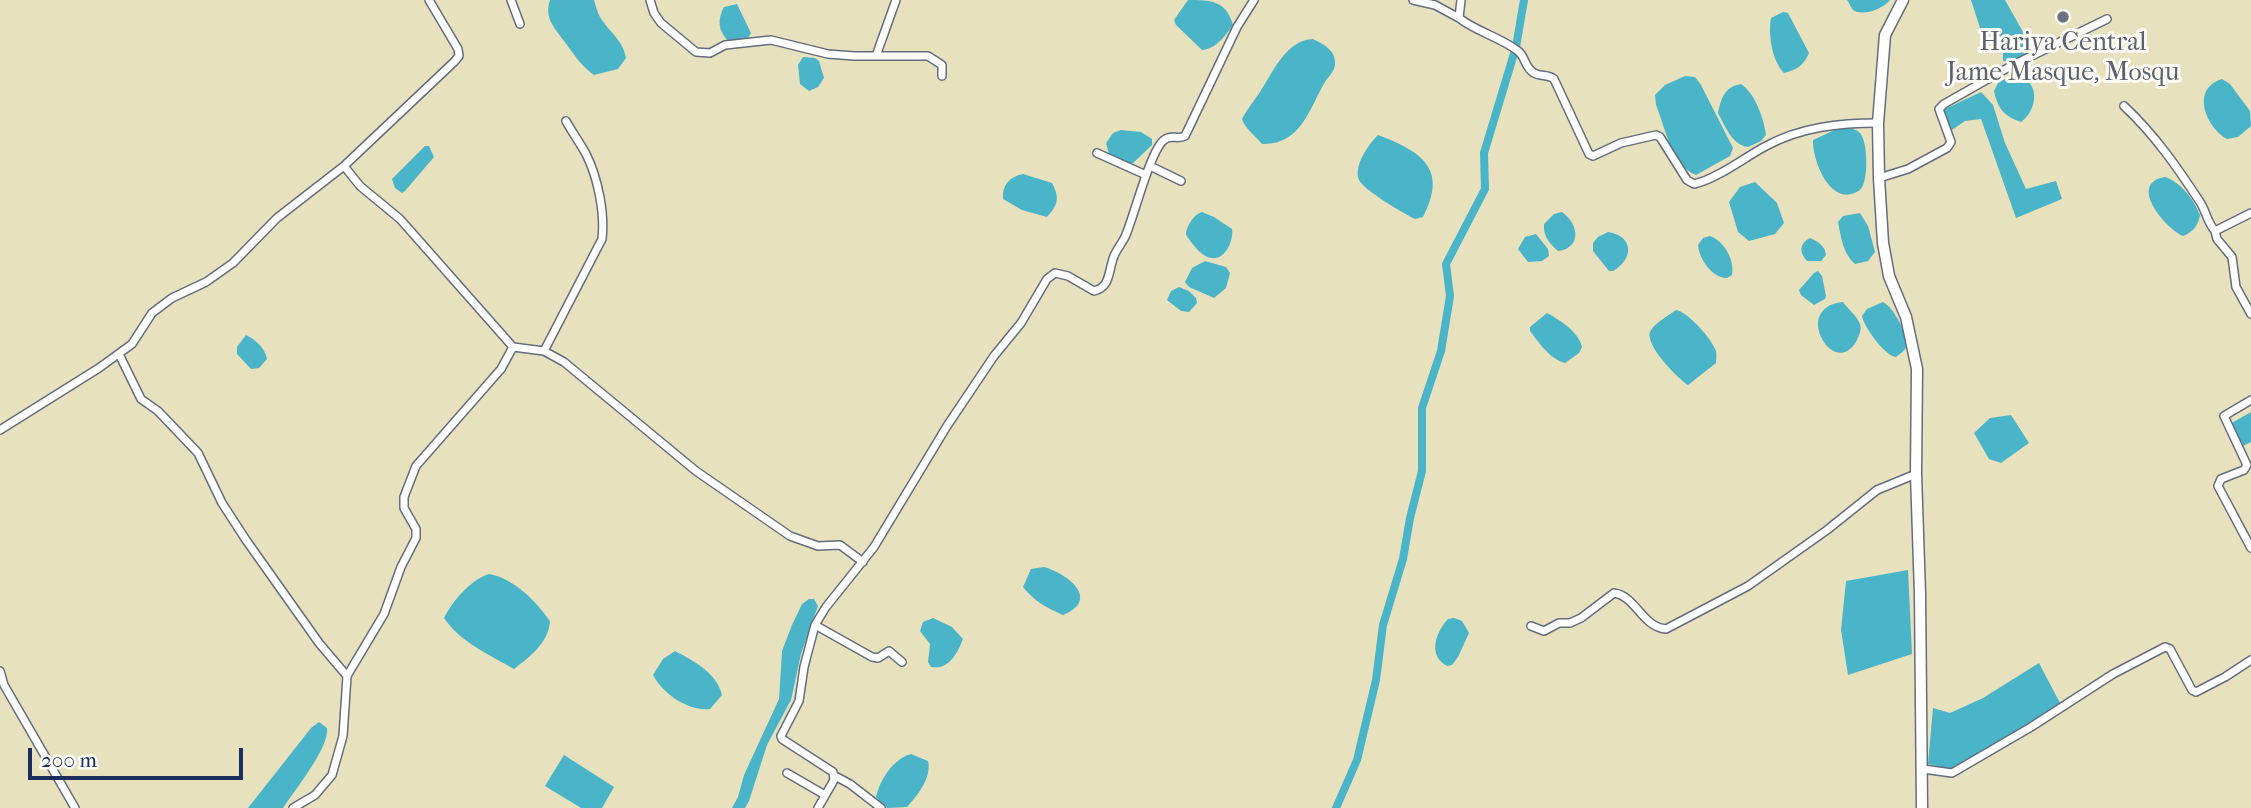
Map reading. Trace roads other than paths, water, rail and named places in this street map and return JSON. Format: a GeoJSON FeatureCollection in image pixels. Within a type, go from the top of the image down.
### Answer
{"type":"FeatureCollection","features":[{"type":"Feature","properties":{"kind":"main road"},"geometry":{"type":"LineString","coordinates":[[1903,0],[1885,35],[1878,123],[1879,178],[1883,243],[1889,276],[1906,317],[1917,369],[1916,474],[1922,808]]}},
{"type":"Feature","properties":{"kind":"street"},"geometry":{"type":"LineString","coordinates":[[0,430],[69,389],[119,354],[132,344],[152,313],[172,298],[206,282],[233,263],[277,218],[344,166],[459,56],[458,49],[429,0]]}},
{"type":"Feature","properties":{"kind":"street"},"geometry":{"type":"LineString","coordinates":[[510,0],[520,24]]}},
{"type":"Feature","properties":{"kind":"street"},"geometry":{"type":"LineString","coordinates":[[650,0],[661,23],[696,52],[710,53],[725,45],[771,40],[828,54],[928,56],[942,65],[943,76]]}},
{"type":"Feature","properties":{"kind":"street"},"geometry":{"type":"LineString","coordinates":[[876,56],[896,0]]}},
{"type":"Feature","properties":{"kind":"street"},"geometry":{"type":"LineString","coordinates":[[881,808],[833,772],[782,740],[781,736],[799,701],[804,667],[815,625],[890,524],[902,499],[947,426],[994,356],[1021,323],[1047,279],[1055,273],[1068,276],[1094,291],[1103,289],[1108,281],[1115,253],[1125,237],[1146,175],[1163,140],[1185,136],[1237,27],[1254,0]]}},
{"type":"Feature","properties":{"kind":"street"},"geometry":{"type":"LineString","coordinates":[[1413,0],[1435,5],[1459,18],[1470,27],[1520,52],[1527,68],[1537,75],[1551,76],[1592,156],[1621,143],[1656,135],[1687,180],[1694,184],[1770,144],[1810,130],[1845,123],[1878,123]]}},
{"type":"Feature","properties":{"kind":"street"},"geometry":{"type":"LineString","coordinates":[[1459,18],[1461,0]]}},
{"type":"Feature","properties":{"kind":"street"},"geometry":{"type":"LineString","coordinates":[[1879,178],[1908,169],[1947,148],[1951,142],[1939,109],[1944,104],[2011,66],[2107,19]]}},
{"type":"Feature","properties":{"kind":"street"},"geometry":{"type":"LineString","coordinates":[[2124,106],[2147,127],[2168,153],[2202,205],[2217,239],[2232,257],[2236,287],[2251,314]]}},
{"type":"Feature","properties":{"kind":"street"},"geometry":{"type":"LineString","coordinates":[[544,351],[602,239],[604,221],[586,154],[566,121]]}},
{"type":"Feature","properties":{"kind":"street"},"geometry":{"type":"LineString","coordinates":[[1097,153],[1146,175]]}},
{"type":"Feature","properties":{"kind":"street"},"geometry":{"type":"LineString","coordinates":[[344,166],[360,186],[400,219],[513,347],[544,351],[564,362],[696,471],[790,536],[818,546],[840,545],[863,562]]}},
{"type":"Feature","properties":{"kind":"street"},"geometry":{"type":"LineString","coordinates":[[1150,166],[1181,181]]}},
{"type":"Feature","properties":{"kind":"street"},"geometry":{"type":"LineString","coordinates":[[2215,231],[2251,213]]}},
{"type":"Feature","properties":{"kind":"street"},"geometry":{"type":"LineString","coordinates":[[293,808],[315,794],[332,775],[343,736],[347,676],[384,614],[401,566],[416,538],[416,529],[404,508],[404,497],[416,466],[501,369],[513,347]]}},
{"type":"Feature","properties":{"kind":"street"},"geometry":{"type":"LineString","coordinates":[[119,354],[141,399],[158,411],[198,453],[222,503],[240,531],[319,643],[347,676]]}},
{"type":"Feature","properties":{"kind":"street"},"geometry":{"type":"LineString","coordinates":[[2251,400],[2224,416],[2247,465],[2244,470],[2221,479],[2218,486],[2251,548]]}},
{"type":"Feature","properties":{"kind":"street"},"geometry":{"type":"LineString","coordinates":[[1531,626],[1544,631],[1559,623],[1570,623],[1614,593],[1623,595],[1653,626],[1666,629],[1748,586],[1827,530],[1877,490],[1916,474]]}},
{"type":"Feature","properties":{"kind":"street"},"geometry":{"type":"LineString","coordinates":[[815,625],[872,657],[889,651],[902,662]]}},
{"type":"Feature","properties":{"kind":"street"},"geometry":{"type":"LineString","coordinates":[[1923,769],[1952,773],[2031,727],[2113,674],[2165,647],[2170,649],[2192,690],[2196,692],[2251,660]]}},
{"type":"Feature","properties":{"kind":"street"},"geometry":{"type":"LineString","coordinates":[[0,671],[2,687],[75,808]]}},
{"type":"Feature","properties":{"kind":"street"},"geometry":{"type":"LineString","coordinates":[[787,772],[825,794]]}},
{"type":"Feature","properties":{"kind":"street"},"geometry":{"type":"LineString","coordinates":[[818,808],[835,776]]}},
{"type":"Feature","properties":{"kind":"water"},"geometry":{"type":"Polygon","coordinates":[[[550,0],[594,0],[600,17],[624,52],[626,58],[618,69],[594,75],[585,67],[551,22],[548,12],[550,0]]]}},
{"type":"Feature","properties":{"kind":"water"},"geometry":{"type":"Polygon","coordinates":[[[1188,0],[1216,3],[1230,17],[1233,25],[1212,47],[1202,50],[1176,25],[1174,20],[1188,0]]]}},
{"type":"Feature","properties":{"kind":"water"},"geometry":{"type":"Polygon","coordinates":[[[1847,0],[1890,0],[1879,9],[1863,13],[1853,10],[1847,0]]]}},
{"type":"Feature","properties":{"kind":"water"},"geometry":{"type":"Polygon","coordinates":[[[1971,0],[2005,0],[2031,46],[2029,51],[2014,62],[2003,61],[2003,43],[2000,36],[1982,34],[1971,0]]]}},
{"type":"Feature","properties":{"kind":"water"},"geometry":{"type":"Polygon","coordinates":[[[737,4],[751,33],[748,38],[729,42],[721,30],[720,16],[724,7],[737,4]]]}},
{"type":"Feature","properties":{"kind":"water"},"geometry":{"type":"Polygon","coordinates":[[[1783,12],[1788,13],[1809,53],[1800,66],[1784,73],[1774,55],[1770,32],[1771,18],[1783,12]]]}},
{"type":"Feature","properties":{"kind":"water"},"geometry":{"type":"Polygon","coordinates":[[[1313,39],[1333,54],[1333,70],[1295,132],[1275,143],[1262,144],[1242,119],[1281,58],[1295,45],[1313,39]]]}},
{"type":"Feature","properties":{"kind":"water"},"geometry":{"type":"Polygon","coordinates":[[[803,57],[819,61],[824,78],[818,87],[809,91],[800,84],[798,65],[803,57]]]}},
{"type":"Feature","properties":{"kind":"water"},"geometry":{"type":"Polygon","coordinates":[[[1685,76],[1695,77],[1701,85],[1733,148],[1730,156],[1696,175],[1675,155],[1656,105],[1655,95],[1665,85],[1685,76]]]}},
{"type":"Feature","properties":{"kind":"water"},"geometry":{"type":"Polygon","coordinates":[[[2016,76],[2030,83],[2034,96],[2031,110],[2021,122],[2003,111],[1994,91],[1999,81],[2016,76]]]}},
{"type":"Feature","properties":{"kind":"water"},"geometry":{"type":"Polygon","coordinates":[[[2222,79],[2230,84],[2250,111],[2251,126],[2238,137],[2227,139],[2213,126],[2204,99],[2212,84],[2222,79]]]}},
{"type":"Feature","properties":{"kind":"water"},"geometry":{"type":"Polygon","coordinates":[[[1741,84],[1758,107],[1766,135],[1761,141],[1748,147],[1733,139],[1718,113],[1727,91],[1741,84]]]}},
{"type":"Feature","properties":{"kind":"water"},"geometry":{"type":"Polygon","coordinates":[[[1981,92],[1993,105],[2005,143],[2026,189],[2056,181],[2062,199],[2016,218],[1981,119],[1965,121],[1949,132],[1943,110],[1981,92]]]}},
{"type":"Feature","properties":{"kind":"water"},"geometry":{"type":"Polygon","coordinates":[[[1839,128],[1858,131],[1865,144],[1863,186],[1850,194],[1840,193],[1825,180],[1814,149],[1813,140],[1839,128]]]}},
{"type":"Feature","properties":{"kind":"water"},"geometry":{"type":"Polygon","coordinates":[[[1121,130],[1141,132],[1152,139],[1152,145],[1132,164],[1125,164],[1109,154],[1106,143],[1113,133],[1121,130]]]}},
{"type":"Feature","properties":{"kind":"water"},"geometry":{"type":"Polygon","coordinates":[[[1378,135],[1418,155],[1426,164],[1433,186],[1423,217],[1415,219],[1402,212],[1376,196],[1359,180],[1360,162],[1378,135]]]}},
{"type":"Feature","properties":{"kind":"water"},"geometry":{"type":"Polygon","coordinates":[[[425,146],[429,146],[434,157],[402,193],[395,188],[392,179],[425,146]]]}},
{"type":"Feature","properties":{"kind":"water"},"geometry":{"type":"Polygon","coordinates":[[[1023,174],[1052,183],[1057,201],[1047,217],[1022,210],[1003,199],[1007,182],[1023,174]]]}},
{"type":"Feature","properties":{"kind":"water"},"geometry":{"type":"Polygon","coordinates":[[[2165,177],[2186,192],[2200,215],[2190,233],[2183,236],[2159,215],[2149,196],[2149,188],[2154,181],[2165,177]]]}},
{"type":"Feature","properties":{"kind":"water"},"geometry":{"type":"Polygon","coordinates":[[[1755,182],[1777,203],[1784,223],[1775,234],[1749,241],[1738,232],[1729,202],[1740,187],[1755,182]]]}},
{"type":"Feature","properties":{"kind":"water"},"geometry":{"type":"Polygon","coordinates":[[[1202,212],[1232,229],[1228,249],[1216,258],[1203,255],[1186,235],[1191,221],[1202,212]]]}},
{"type":"Feature","properties":{"kind":"water"},"geometry":{"type":"Polygon","coordinates":[[[1562,212],[1572,223],[1575,235],[1571,245],[1558,251],[1547,239],[1544,224],[1554,214],[1562,212]]]}},
{"type":"Feature","properties":{"kind":"water"},"geometry":{"type":"Polygon","coordinates":[[[1860,213],[1868,226],[1875,252],[1868,261],[1855,264],[1845,250],[1838,222],[1843,216],[1860,213]]]}},
{"type":"Feature","properties":{"kind":"water"},"geometry":{"type":"Polygon","coordinates":[[[1608,232],[1623,238],[1628,248],[1625,260],[1613,271],[1609,271],[1593,251],[1593,243],[1608,232]]]}},
{"type":"Feature","properties":{"kind":"water"},"geometry":{"type":"Polygon","coordinates":[[[1536,234],[1548,249],[1549,256],[1542,261],[1528,262],[1518,249],[1525,237],[1536,234]]]}},
{"type":"Feature","properties":{"kind":"water"},"geometry":{"type":"Polygon","coordinates":[[[1710,236],[1720,242],[1730,257],[1732,275],[1727,278],[1711,271],[1701,256],[1698,245],[1703,238],[1710,236]]]}},
{"type":"Feature","properties":{"kind":"water"},"geometry":{"type":"Polygon","coordinates":[[[1810,238],[1824,249],[1826,255],[1821,261],[1807,261],[1803,254],[1801,248],[1810,238]]]}},
{"type":"Feature","properties":{"kind":"water"},"geometry":{"type":"Polygon","coordinates":[[[1205,261],[1226,267],[1230,273],[1226,288],[1214,298],[1189,287],[1185,282],[1192,268],[1205,261]]]}},
{"type":"Feature","properties":{"kind":"water"},"geometry":{"type":"Polygon","coordinates":[[[1818,271],[1822,276],[1826,296],[1814,305],[1801,295],[1799,290],[1818,271]]]}},
{"type":"Feature","properties":{"kind":"water"},"geometry":{"type":"Polygon","coordinates":[[[1179,287],[1196,298],[1197,303],[1189,312],[1181,311],[1167,300],[1171,291],[1179,287]]]}},
{"type":"Feature","properties":{"kind":"water"},"geometry":{"type":"Polygon","coordinates":[[[1843,302],[1857,318],[1861,328],[1857,340],[1850,349],[1842,353],[1828,347],[1819,332],[1818,323],[1824,309],[1843,302]]]}},
{"type":"Feature","properties":{"kind":"water"},"geometry":{"type":"Polygon","coordinates":[[[1883,302],[1895,314],[1906,338],[1906,348],[1896,357],[1886,352],[1876,340],[1862,316],[1867,309],[1883,302]]]}},
{"type":"Feature","properties":{"kind":"water"},"geometry":{"type":"Polygon","coordinates":[[[1676,310],[1699,327],[1716,352],[1716,363],[1688,385],[1663,361],[1650,338],[1650,332],[1655,326],[1676,310]]]}},
{"type":"Feature","properties":{"kind":"water"},"geometry":{"type":"Polygon","coordinates":[[[1547,313],[1568,327],[1577,336],[1582,347],[1579,353],[1565,363],[1550,354],[1530,331],[1530,327],[1547,313]]]}},
{"type":"Feature","properties":{"kind":"water"},"geometry":{"type":"Polygon","coordinates":[[[246,335],[260,345],[266,355],[267,359],[259,368],[251,369],[237,354],[237,347],[246,335]]]}},
{"type":"Feature","properties":{"kind":"water"},"geometry":{"type":"Polygon","coordinates":[[[2251,412],[2251,442],[2241,447],[2230,424],[2251,412]]]}},
{"type":"Feature","properties":{"kind":"water"},"geometry":{"type":"Polygon","coordinates":[[[2011,415],[2029,443],[2001,463],[1989,459],[1974,433],[1990,418],[2011,415]]]}},
{"type":"Feature","properties":{"kind":"water"},"geometry":{"type":"Polygon","coordinates":[[[1044,567],[1070,581],[1080,594],[1080,602],[1063,615],[1041,604],[1023,587],[1031,569],[1044,567]]]}},
{"type":"Feature","properties":{"kind":"water"},"geometry":{"type":"Polygon","coordinates":[[[1908,570],[1912,654],[1848,675],[1841,630],[1846,581],[1908,570]]]}},
{"type":"Feature","properties":{"kind":"water"},"geometry":{"type":"Polygon","coordinates":[[[489,574],[507,580],[523,591],[550,621],[542,642],[514,669],[467,641],[444,618],[463,592],[489,574]]]}},
{"type":"Feature","properties":{"kind":"water"},"geometry":{"type":"Polygon","coordinates":[[[814,599],[818,606],[801,654],[791,700],[767,745],[749,801],[745,808],[732,808],[779,699],[782,651],[802,604],[814,599]]]}},
{"type":"Feature","properties":{"kind":"water"},"geometry":{"type":"Polygon","coordinates":[[[933,618],[952,627],[963,639],[952,660],[937,667],[931,667],[928,662],[930,644],[920,631],[923,622],[933,618]]]}},
{"type":"Feature","properties":{"kind":"water"},"geometry":{"type":"Polygon","coordinates":[[[1448,619],[1462,621],[1469,633],[1458,657],[1452,665],[1447,666],[1437,656],[1436,643],[1444,624],[1448,619]]]}},
{"type":"Feature","properties":{"kind":"water"},"geometry":{"type":"Polygon","coordinates":[[[675,651],[697,664],[715,680],[722,695],[710,709],[693,707],[677,700],[663,689],[653,675],[663,659],[675,651]]]}},
{"type":"Feature","properties":{"kind":"water"},"geometry":{"type":"Polygon","coordinates":[[[2039,663],[2060,703],[1950,769],[1928,764],[1933,708],[1950,713],[1983,698],[2039,663]]]}},
{"type":"Feature","properties":{"kind":"water"},"geometry":{"type":"Polygon","coordinates":[[[319,722],[327,728],[323,746],[283,808],[248,808],[311,728],[319,722]]]}},
{"type":"Feature","properties":{"kind":"water"},"geometry":{"type":"Polygon","coordinates":[[[911,754],[928,761],[926,779],[907,807],[887,808],[876,797],[881,784],[898,760],[911,754]]]}},
{"type":"Feature","properties":{"kind":"water"},"geometry":{"type":"Polygon","coordinates":[[[564,755],[614,787],[602,808],[581,808],[545,786],[564,755]]]}},
{"type":"Feature","properties":{"kind":"waterway"},"geometry":{"type":"LineString","coordinates":[[1336,808],[1357,760],[1376,680],[1383,625],[1403,559],[1422,471],[1422,408],[1441,351],[1450,296],[1446,264],[1485,189],[1484,153],[1516,47],[1524,0]]}},
{"type":"Feature","properties":{"kind":"place","name":"Hariya Central Jame Masque, Mosqu"},"geometry":{"type":"Point","coordinates":[2063,17]}}]}
